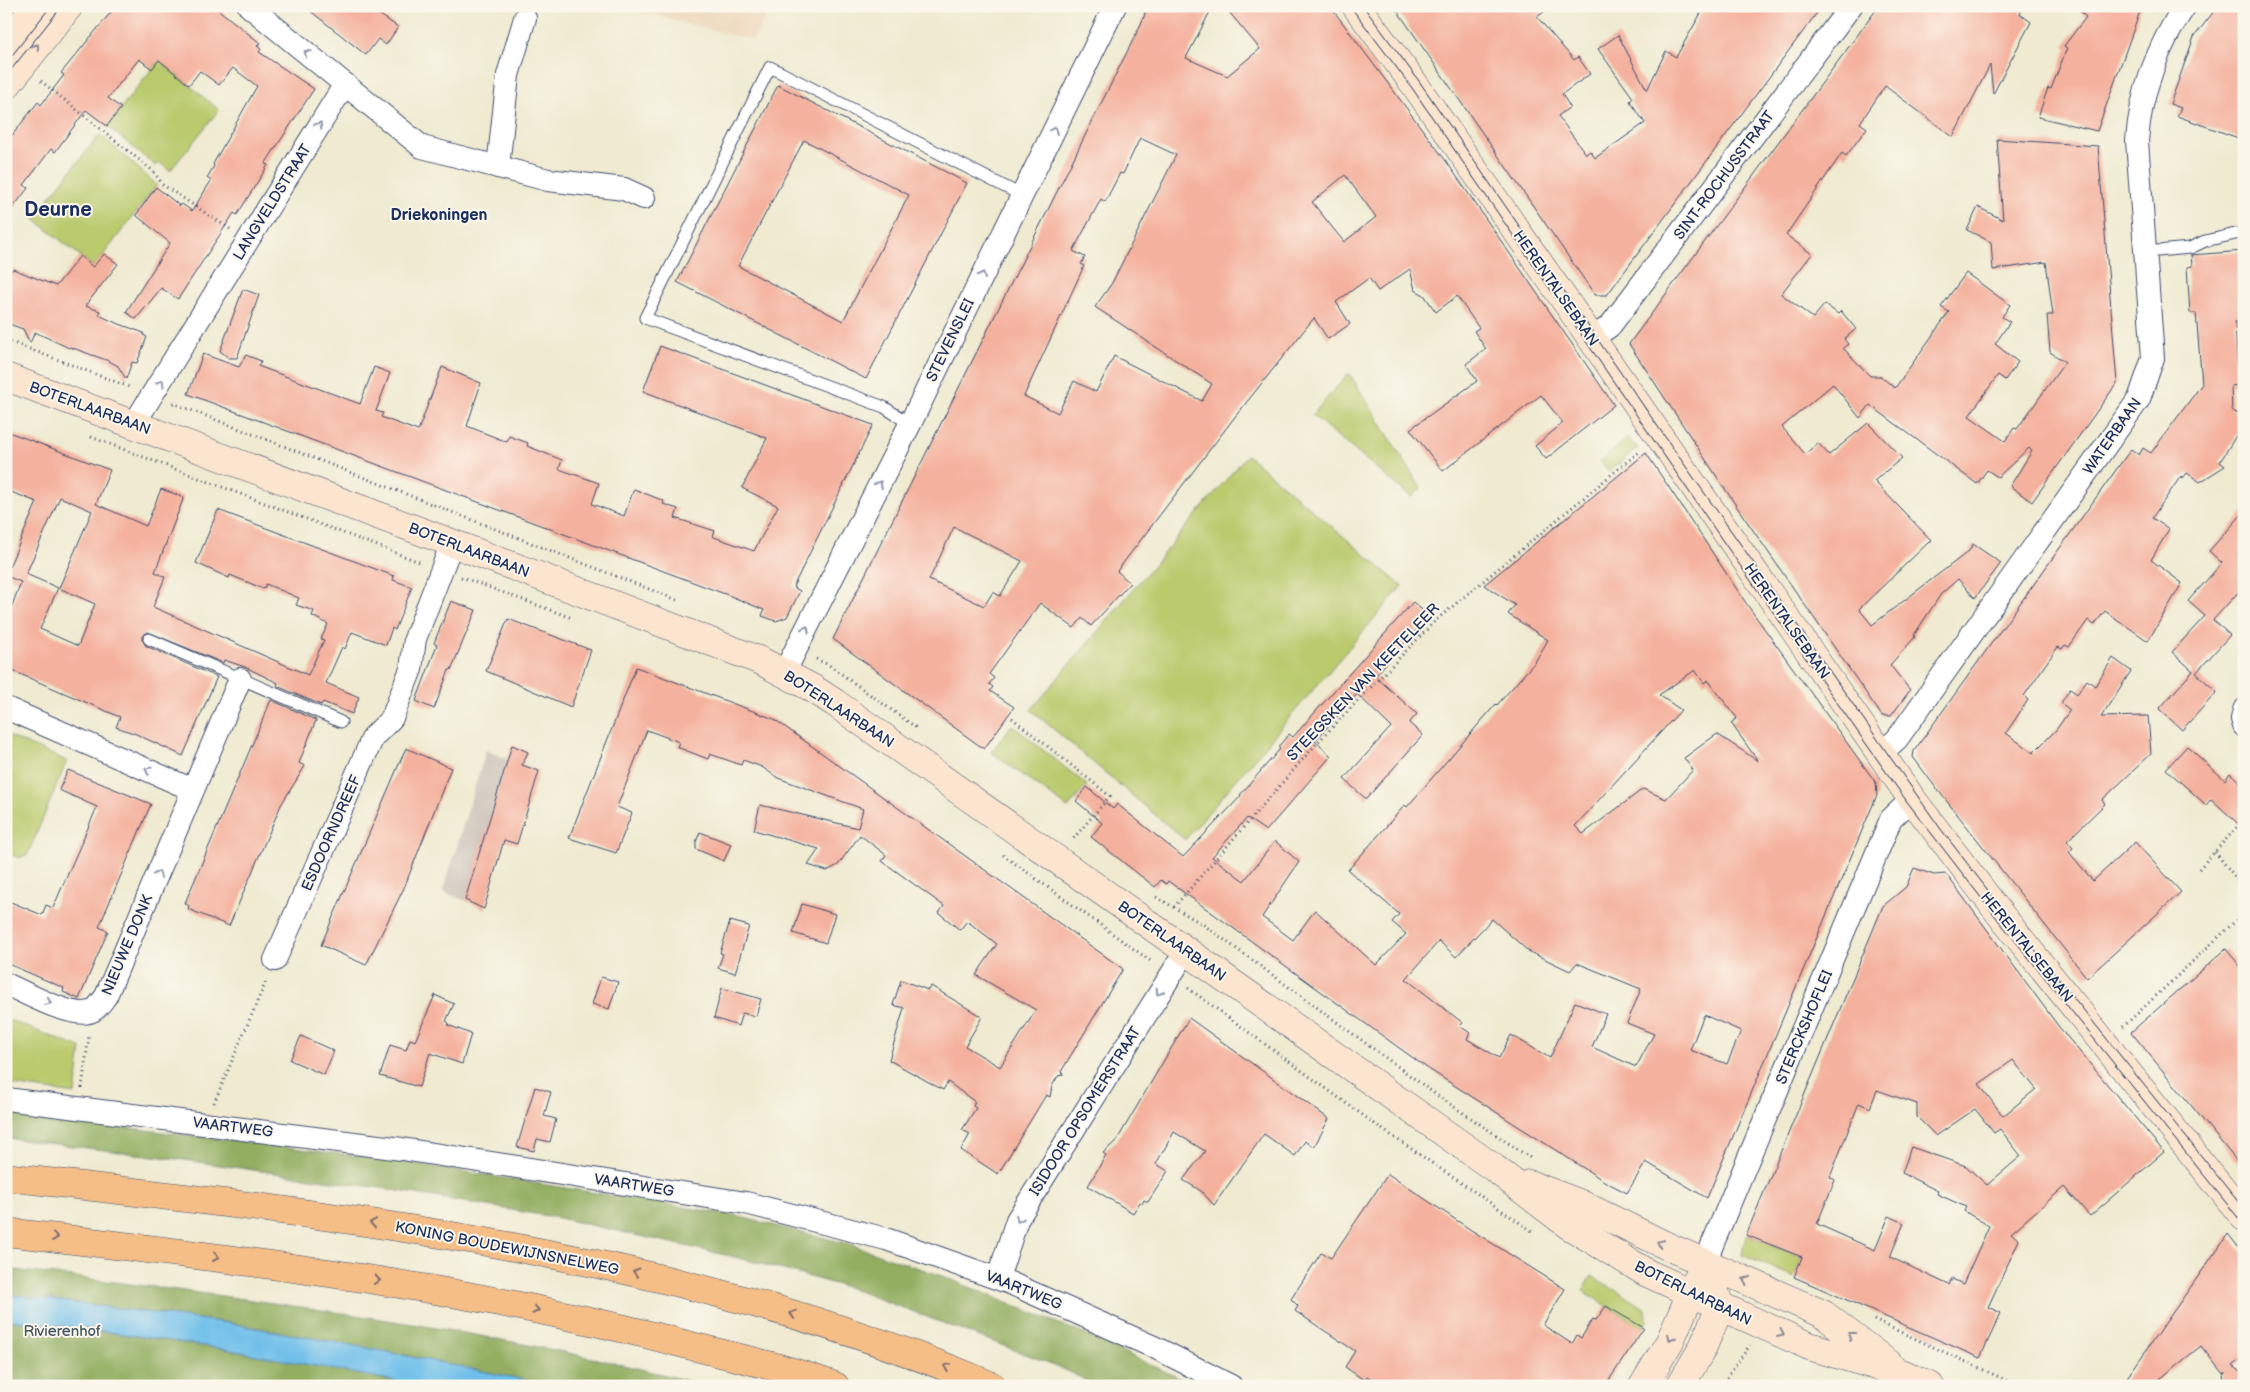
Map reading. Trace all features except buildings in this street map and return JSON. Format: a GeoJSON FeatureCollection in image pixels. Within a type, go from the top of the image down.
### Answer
{"type":"FeatureCollection","features":[{"type":"Feature","properties":{"kind":"highway","name":"KONING BOUDEWIJNSNELWEG"},"geometry":{"type":"LineString","coordinates":[[6,1177],[233,1203],[430,1232],[610,1266],[719,1292],[848,1331],[944,1365],[992,1386]]}},
{"type":"Feature","properties":{"kind":"highway"},"geometry":{"type":"LineString","coordinates":[[6,1232],[229,1258],[425,1287],[621,1327],[835,1386]]}},
{"type":"Feature","properties":{"kind":"main road"},"geometry":{"type":"LineString","coordinates":[[6,43],[36,6]]}},
{"type":"Feature","properties":{"kind":"main road"},"geometry":{"type":"LineString","coordinates":[[14,76],[69,6]]}},
{"type":"Feature","properties":{"kind":"main road","name":"HERENTALSEBAAN"},"geometry":{"type":"LineString","coordinates":[[1356,6],[1416,85],[1658,437],[1912,799],[2003,918],[2244,1217]]}},
{"type":"Feature","properties":{"kind":"main road","name":"BOTERLAARBAAN"},"geometry":{"type":"LineString","coordinates":[[6,377],[452,543],[761,661],[784,673],[835,703],[1502,1173],[1568,1224],[1647,1273],[1720,1307],[1809,1346],[1904,1374],[1930,1386]]}},
{"type":"Feature","properties":{"kind":"main road","name":"BOTERLAARBAAN"},"geometry":{"type":"LineString","coordinates":[[1502,1173],[1579,1203],[1705,1262],[1823,1314],[1904,1374]]}},
{"type":"Feature","properties":{"kind":"main road"},"geometry":{"type":"LineString","coordinates":[[1680,1386],[1702,1349],[1720,1307],[1705,1262]]}},
{"type":"Feature","properties":{"kind":"main road","name":"STERCKSHOFLEI"},"geometry":{"type":"LineString","coordinates":[[1643,1386],[1670,1342],[1705,1262]]}},
{"type":"Feature","properties":{"kind":"street"},"geometry":{"type":"LineString","coordinates":[[249,6],[422,147],[548,180],[624,189],[644,198]]}},
{"type":"Feature","properties":{"kind":"street","name":"STEVENSLEI"},"geometry":{"type":"LineString","coordinates":[[784,673],[910,424],[1115,6]]}},
{"type":"Feature","properties":{"kind":"street","name":"SINT-ROCHUSSTRAAT"},"geometry":{"type":"LineString","coordinates":[[1591,339],[1610,326],[1851,6]]}},
{"type":"Feature","properties":{"kind":"street","name":"WATERBAAN"},"geometry":{"type":"LineString","coordinates":[[1880,753],[1897,739],[2139,400],[2154,358],[2137,141],[2138,117],[2163,44],[2174,22],[2185,6]]}},
{"type":"Feature","properties":{"kind":"street"},"geometry":{"type":"LineString","coordinates":[[498,167],[508,75],[525,18]]}},
{"type":"Feature","properties":{"kind":"street","name":"LANGVELDSTRAAT"},"geometry":{"type":"LineString","coordinates":[[134,424],[345,84]]}},
{"type":"Feature","properties":{"kind":"street","name":"ESDOORNDREEF"},"geometry":{"type":"LineString","coordinates":[[275,960],[373,736],[392,718],[410,669],[415,639],[452,543]]}},
{"type":"Feature","properties":{"kind":"street","name":"NIEUWE DONK"},"geometry":{"type":"LineString","coordinates":[[6,984],[68,1010],[80,1013],[92,1011],[106,996],[240,678]]}},
{"type":"Feature","properties":{"kind":"street"},"geometry":{"type":"LineString","coordinates":[[6,708],[193,790]]}},
{"type":"Feature","properties":{"kind":"street"},"geometry":{"type":"LineString","coordinates":[[2244,710],[2242,719],[2244,726]]}},
{"type":"Feature","properties":{"kind":"street","name":"STERCKSHOFLEI"},"geometry":{"type":"LineString","coordinates":[[1705,1262],[1891,819],[1912,799]]}},
{"type":"Feature","properties":{"kind":"street","name":"ISIDOOR OPSOMERSTRAAT"},"geometry":{"type":"LineString","coordinates":[[998,1278],[1018,1220],[1186,951]]}},
{"type":"Feature","properties":{"kind":"street","name":"VAARTWEG"},"geometry":{"type":"LineString","coordinates":[[6,1099],[402,1149],[746,1203],[886,1240],[998,1278],[1083,1314],[1230,1386]]}},
{"type":"Feature","properties":{"kind":"lane"},"geometry":{"type":"LineString","coordinates":[[910,424],[884,407],[645,318],[770,67],[1021,196]]}},
{"type":"Feature","properties":{"kind":"lane"},"geometry":{"type":"LineString","coordinates":[[2146,252],[2190,248],[2205,241],[2244,232]]}},
{"type":"Feature","properties":{"kind":"lane"},"geometry":{"type":"LineString","coordinates":[[149,639],[341,722]]}},
{"type":"Feature","properties":{"kind":"path"},"geometry":{"type":"LineString","coordinates":[[14,76],[153,171],[163,185],[247,241]]}},
{"type":"Feature","properties":{"kind":"path"},"geometry":{"type":"LineString","coordinates":[[88,436],[574,618]]}},
{"type":"Feature","properties":{"kind":"path","name":"STEEGSKEN VAN KEETELEER"},"geometry":{"type":"LineString","coordinates":[[1535,1161],[1438,1096],[1215,932],[1174,907],[1318,743],[1435,621],[1658,437]]}},
{"type":"Feature","properties":{"kind":"path"},"geometry":{"type":"LineString","coordinates":[[1012,718],[1110,796],[1073,839]]}},
{"type":"Feature","properties":{"kind":"path"},"geometry":{"type":"LineString","coordinates":[[2199,869],[2239,825]]}},
{"type":"Feature","properties":{"kind":"path"},"geometry":{"type":"LineString","coordinates":[[2214,852],[2244,888]]}},
{"type":"Feature","properties":{"kind":"path"},"geometry":{"type":"LineString","coordinates":[[1003,854],[1379,1127]]}},
{"type":"Feature","properties":{"kind":"path"},"geometry":{"type":"LineString","coordinates":[[2104,1045],[2244,913]]}},
{"type":"Feature","properties":{"kind":"path"},"geometry":{"type":"LineString","coordinates":[[205,1124],[275,960]]}},
{"type":"Feature","properties":{"kind":"path"},"geometry":{"type":"LineString","coordinates":[[79,1108],[92,1011]]}},
{"type":"Feature","properties":{"kind":"path"},"geometry":{"type":"LineString","coordinates":[[1869,1318],[2019,1386]]}},
{"type":"Feature","properties":{"kind":"path"},"geometry":{"type":"LineString","coordinates":[[1721,1386],[1751,1344]]}},
{"type":"Feature","properties":{"kind":"shaded area"},"geometry":{"type":"Polygon","coordinates":[[[617,6],[772,6],[753,40],[617,6]]]}},
{"type":"Feature","properties":{"kind":"shaded area"},"geometry":{"type":"Polygon","coordinates":[[[486,750],[526,767],[484,908],[443,892],[486,750]]]}},
{"type":"Feature","properties":{"kind":"green space"},"geometry":{"type":"Polygon","coordinates":[[[159,60],[219,110],[170,171],[160,163],[156,166],[107,126],[159,60]]]}},
{"type":"Feature","properties":{"kind":"green space"},"geometry":{"type":"Polygon","coordinates":[[[100,134],[157,185],[94,267],[33,218],[100,134]]]}},
{"type":"Feature","properties":{"kind":"green space"},"geometry":{"type":"Polygon","coordinates":[[[1349,373],[1421,488],[1411,497],[1312,415],[1349,373]]]}},
{"type":"Feature","properties":{"kind":"green space"},"geometry":{"type":"Polygon","coordinates":[[[1628,438],[1638,448],[1609,471],[1600,461],[1628,438]]]}},
{"type":"Feature","properties":{"kind":"green space"},"geometry":{"type":"Polygon","coordinates":[[[1247,455],[1402,586],[1185,840],[1031,710],[1247,455]]]}},
{"type":"Feature","properties":{"kind":"green space"},"geometry":{"type":"Polygon","coordinates":[[[1012,725],[1087,785],[1068,808],[991,752],[1012,725]]]}},
{"type":"Feature","properties":{"kind":"green space"},"geometry":{"type":"Polygon","coordinates":[[[6,735],[67,761],[28,854],[19,858],[6,852],[6,735]]]}},
{"type":"Feature","properties":{"kind":"green space"},"geometry":{"type":"Polygon","coordinates":[[[6,1019],[81,1048],[75,1094],[6,1084],[6,1019]]]}},
{"type":"Feature","properties":{"kind":"green space"},"geometry":{"type":"Polygon","coordinates":[[[6,1113],[392,1160],[732,1215],[849,1244],[945,1277],[1084,1334],[1197,1386],[1098,1386],[1057,1366],[850,1288],[739,1258],[559,1218],[387,1189],[177,1159],[6,1138],[6,1113]]]}},
{"type":"Feature","properties":{"kind":"green space"},"geometry":{"type":"Polygon","coordinates":[[[1746,1235],[1802,1258],[1794,1277],[1742,1255],[1746,1235]]]}},
{"type":"Feature","properties":{"kind":"green space"},"geometry":{"type":"Polygon","coordinates":[[[6,1269],[213,1295],[419,1325],[564,1352],[708,1386],[555,1386],[378,1350],[229,1323],[6,1294],[6,1269]]]}},
{"type":"Feature","properties":{"kind":"green space"},"geometry":{"type":"Polygon","coordinates":[[[1592,1276],[1646,1309],[1647,1321],[1643,1328],[1583,1291],[1592,1276]]]}},
{"type":"Feature","properties":{"kind":"green space","name":"Rivierenhof"},"geometry":{"type":"Polygon","coordinates":[[[6,1320],[215,1348],[421,1386],[122,1386],[67,1382],[6,1383],[6,1320]]]}},
{"type":"Feature","properties":{"kind":"water"},"geometry":{"type":"Polygon","coordinates":[[[6,1294],[229,1323],[378,1350],[555,1386],[421,1386],[225,1349],[89,1329],[6,1320],[6,1294]]]}},
{"type":"Feature","properties":{"kind":"tram line"},"geometry":{"type":"LineString","coordinates":[[6,63],[51,6]]}},
{"type":"Feature","properties":{"kind":"tram line"},"geometry":{"type":"LineString","coordinates":[[6,76],[62,6]]}},
{"type":"Feature","properties":{"kind":"tram line"},"geometry":{"type":"LineString","coordinates":[[1350,6],[1412,88],[1727,547],[1908,803],[1999,921],[2244,1225]]}},
{"type":"Feature","properties":{"kind":"tram line"},"geometry":{"type":"LineString","coordinates":[[1363,6],[1419,81],[1663,434],[1940,828],[2007,915],[2244,1209]]}},
{"type":"Feature","properties":{"kind":"district","name":"Deurne"},"geometry":{"type":"Point","coordinates":[58,209]}},
{"type":"Feature","properties":{"kind":"district","name":"Driekoningen"},"geometry":{"type":"Point","coordinates":[439,214]}}]}
